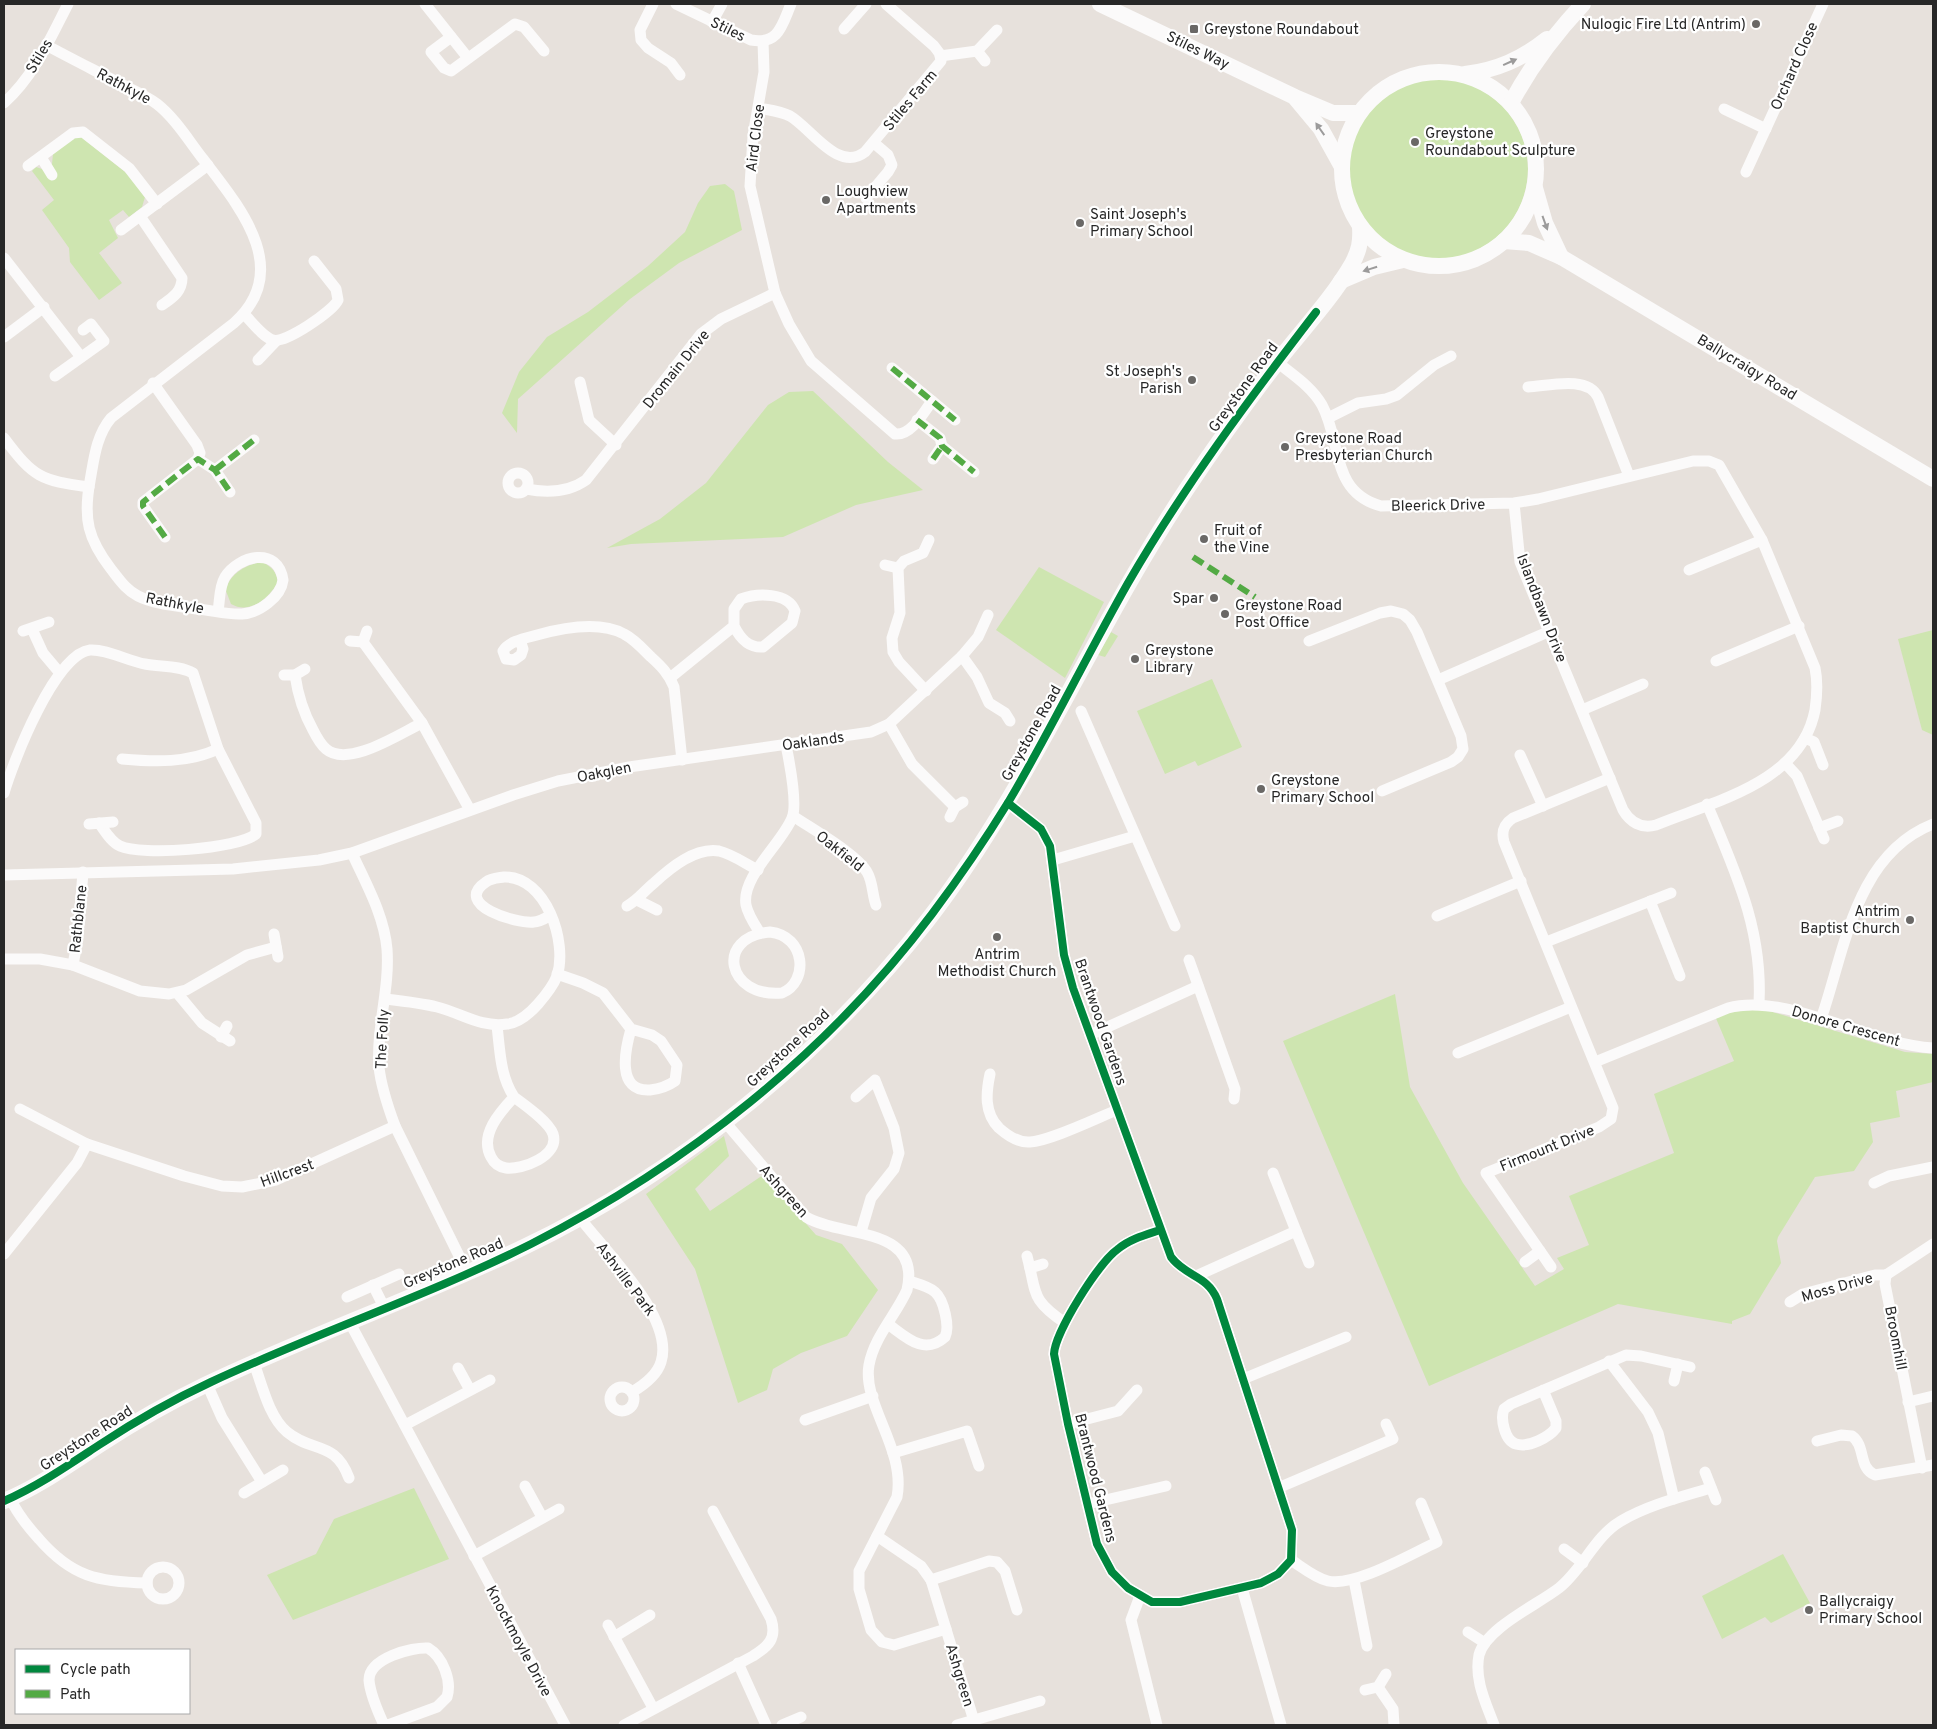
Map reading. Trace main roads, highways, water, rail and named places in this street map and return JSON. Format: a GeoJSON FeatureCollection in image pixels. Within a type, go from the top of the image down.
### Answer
{"type":"FeatureCollection","features":[{"type":"Feature","properties":{"kind":"main road","name":"Stiles Way"},"geometry":{"type":"LineString","coordinates":[[1100,4],[1295,97],[1333,113],[1359,113]]}},
{"type":"Feature","properties":{"kind":"main road"},"geometry":{"type":"LineString","coordinates":[[1511,104],[1522,83],[1558,31],[1583,4]]}},
{"type":"Feature","properties":{"kind":"main road"},"geometry":{"type":"LineString","coordinates":[[1463,75],[1489,86],[1511,104],[1531,138],[1536,163],[1534,188],[1525,214],[1504,241],[1492,251],[1464,264],[1433,267],[1403,260],[1379,247],[1360,227],[1349,208],[1342,187],[1341,165],[1346,138],[1359,113],[1381,91],[1394,82],[1416,74],[1439,72],[1463,75],[1484,72],[1508,64],[1527,54],[1558,31]]}},
{"type":"Feature","properties":{"kind":"main road","name":"Stiles Way"},"geometry":{"type":"LineString","coordinates":[[1295,97],[1321,129],[1341,165]]}},
{"type":"Feature","properties":{"kind":"main road"},"geometry":{"type":"LineString","coordinates":[[1534,188],[1545,223],[1560,257]]}},
{"type":"Feature","properties":{"kind":"main road","name":"Greystone Road"},"geometry":{"type":"LineString","coordinates":[[7,1499],[53,1476],[134,1422],[207,1384],[468,1272],[526,1246],[580,1218],[659,1170],[724,1122],[773,1082],[818,1041],[895,960],[969,864],[1008,803],[1096,640],[1152,542],[1208,457],[1277,362],[1349,269],[1359,248],[1360,227]]}},
{"type":"Feature","properties":{"kind":"main road","name":"Ballycraigy Road"},"geometry":{"type":"LineString","coordinates":[[1504,241],[1528,243],[1560,257],[1933,479]]}},
{"type":"Feature","properties":{"kind":"main road","name":"Greystone Road"},"geometry":{"type":"LineString","coordinates":[[1339,282],[1374,267],[1403,260]]}},
{"type":"Feature","properties":{"kind":"place","name":"Nulogic Fire Ltd (Antrim)"},"geometry":{"type":"Point","coordinates":[1756,24]}},
{"type":"Feature","properties":{"kind":"place","name":"Greystone Roundabout"},"geometry":{"type":"Point","coordinates":[1194,29]}},
{"type":"Feature","properties":{"kind":"place","name":"Greystone Roundabout Sculpture"},"geometry":{"type":"Point","coordinates":[1415,142]}},
{"type":"Feature","properties":{"kind":"place","name":"Loughview Apartments"},"geometry":{"type":"Point","coordinates":[826,200]}},
{"type":"Feature","properties":{"kind":"place","name":"Saint Joseph's Primary School"},"geometry":{"type":"Point","coordinates":[1080,223]}},
{"type":"Feature","properties":{"kind":"place","name":"St Joseph's Parish"},"geometry":{"type":"Point","coordinates":[1192,380]}},
{"type":"Feature","properties":{"kind":"place","name":"Greystone Road Presbyterian Church"},"geometry":{"type":"Point","coordinates":[1285,447]}},
{"type":"Feature","properties":{"kind":"place","name":"Fruit of the Vine"},"geometry":{"type":"Point","coordinates":[1204,539]}},
{"type":"Feature","properties":{"kind":"place","name":"Spar"},"geometry":{"type":"Point","coordinates":[1214,598]}},
{"type":"Feature","properties":{"kind":"place","name":"Greystone Road Post Office"},"geometry":{"type":"Point","coordinates":[1225,614]}},
{"type":"Feature","properties":{"kind":"place","name":"Greystone Library"},"geometry":{"type":"Point","coordinates":[1135,659]}},
{"type":"Feature","properties":{"kind":"place","name":"Greystone Primary School"},"geometry":{"type":"Point","coordinates":[1261,789]}},
{"type":"Feature","properties":{"kind":"place","name":"Antrim Baptist Church"},"geometry":{"type":"Point","coordinates":[1910,920]}},
{"type":"Feature","properties":{"kind":"place","name":"Antrim Methodist Church"},"geometry":{"type":"Point","coordinates":[997,937]}},
{"type":"Feature","properties":{"kind":"place","name":"Ballycraigy Primary School"},"geometry":{"type":"Point","coordinates":[1809,1610]}}]}
